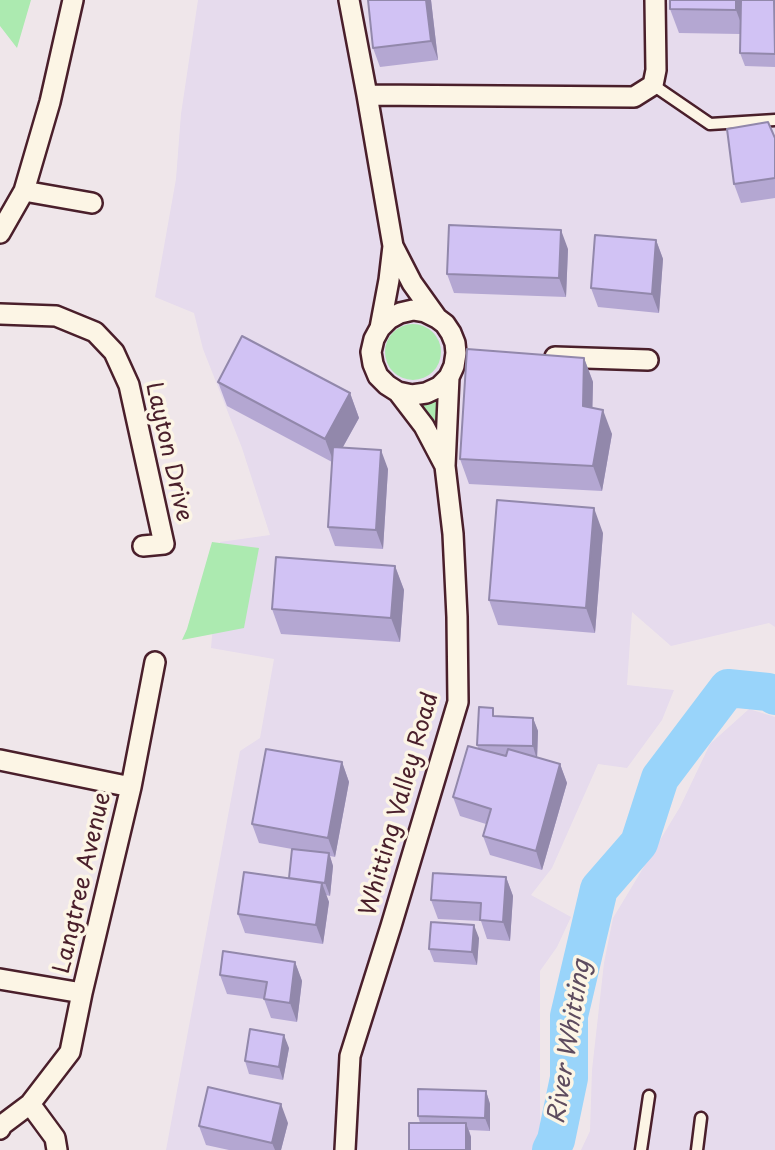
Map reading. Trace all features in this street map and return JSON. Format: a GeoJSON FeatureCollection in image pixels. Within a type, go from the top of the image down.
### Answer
{"type":"FeatureCollection","features":[{"type":"Feature","properties":{"kind":"street"},"geometry":{"type":"LineString","coordinates":[[0,233],[24,191],[50,102],[73,0]]}},
{"type":"Feature","properties":{"kind":"street","name":"Whitting Valley Road"},"geometry":{"type":"LineString","coordinates":[[349,0],[393,246],[380,328],[371,352],[373,364],[378,376],[387,386],[398,392],[424,426],[445,466]]}},
{"type":"Feature","properties":{"kind":"street"},"geometry":{"type":"LineString","coordinates":[[367,94],[634,97],[653,85],[656,70],[655,0]]}},
{"type":"Feature","properties":{"kind":"street"},"geometry":{"type":"LineString","coordinates":[[24,191],[92,203]]}},
{"type":"Feature","properties":{"kind":"street","name":"Whitting Valley Road"},"geometry":{"type":"LineString","coordinates":[[345,1150],[350,1056],[458,702],[453,534],[445,466],[449,377],[463,354],[445,324],[437,318],[412,283],[393,246]]}},
{"type":"Feature","properties":{"kind":"street"},"geometry":{"type":"LineString","coordinates":[[380,328],[388,319],[413,310],[437,318]]}},
{"type":"Feature","properties":{"kind":"street","name":"Layton Drive"},"geometry":{"type":"LineString","coordinates":[[0,314],[56,316],[95,332],[114,352],[129,385],[164,544],[143,546]]}},
{"type":"Feature","properties":{"kind":"street"},"geometry":{"type":"LineString","coordinates":[[538,356],[648,360]]}},
{"type":"Feature","properties":{"kind":"street"},"geometry":{"type":"LineString","coordinates":[[398,392],[412,395],[426,393],[439,387],[449,377]]}},
{"type":"Feature","properties":{"kind":"street","name":"Langtree Avenue"},"geometry":{"type":"LineString","coordinates":[[0,1129],[30,1104],[70,1052],[131,787],[155,662]]}},
{"type":"Feature","properties":{"kind":"street"},"geometry":{"type":"LineString","coordinates":[[0,760],[131,787]]}},
{"type":"Feature","properties":{"kind":"street"},"geometry":{"type":"LineString","coordinates":[[0,979],[82,993]]}},
{"type":"Feature","properties":{"kind":"street"},"geometry":{"type":"LineString","coordinates":[[30,1104],[55,1138],[57,1150]]}},
{"type":"Feature","properties":{"kind":"lane"},"geometry":{"type":"LineString","coordinates":[[653,85],[709,124],[775,120]]}},
{"type":"Feature","properties":{"kind":"lane"},"geometry":{"type":"LineString","coordinates":[[641,1150],[649,1096]]}},
{"type":"Feature","properties":{"kind":"lane"},"geometry":{"type":"LineString","coordinates":[[697,1150],[701,1118]]}},
{"type":"Feature","properties":{"kind":"shaded area"},"geometry":{"type":"Polygon","coordinates":[[[198,0],[775,0],[775,627],[769,623],[671,646],[632,612],[627,685],[674,690],[662,720],[627,768],[598,764],[552,868],[531,895],[571,917],[557,947],[540,971],[540,1135],[537,1150],[166,1150],[240,751],[260,738],[274,659],[211,648],[220,542],[270,535],[242,448],[203,349],[194,313],[155,297],[176,179],[181,114],[198,0]]]}},
{"type":"Feature","properties":{"kind":"shaded area"},"geometry":{"type":"Polygon","coordinates":[[[749,709],[775,717],[775,1150],[581,1150],[590,1131],[592,1070],[604,963],[613,918],[680,807],[710,744],[749,709]]]}},
{"type":"Feature","properties":{"kind":"green space"},"geometry":{"type":"Polygon","coordinates":[[[0,0],[31,0],[17,48],[0,26],[0,0]]]}},
{"type":"Feature","properties":{"kind":"green space"},"geometry":{"type":"Polygon","coordinates":[[[413,324],[424,326],[433,332],[439,341],[439,363],[433,372],[424,378],[413,380],[402,378],[393,372],[387,363],[385,352],[387,341],[393,332],[402,326],[413,324]]]}},
{"type":"Feature","properties":{"kind":"green space"},"geometry":{"type":"Polygon","coordinates":[[[440,397],[437,437],[417,405],[440,397]]]}},
{"type":"Feature","properties":{"kind":"green space"},"geometry":{"type":"Polygon","coordinates":[[[212,542],[259,548],[244,628],[182,640],[187,629],[212,542]]]}},
{"type":"Feature","properties":{"kind":"building"},"geometry":{"type":"Polygon","coordinates":[[[368,0],[426,0],[431,41],[373,48],[368,0]]]}},
{"type":"Feature","properties":{"kind":"building"},"geometry":{"type":"Polygon","coordinates":[[[670,0],[736,0],[736,10],[670,9],[670,0]]]}},
{"type":"Feature","properties":{"kind":"building"},"geometry":{"type":"Polygon","coordinates":[[[741,0],[774,0],[775,54],[740,53],[741,0]]]}},
{"type":"Feature","properties":{"kind":"building"},"geometry":{"type":"Polygon","coordinates":[[[768,122],[775,138],[775,178],[734,184],[727,129],[768,122]]]}},
{"type":"Feature","properties":{"kind":"building"},"geometry":{"type":"Polygon","coordinates":[[[449,225],[561,230],[559,278],[447,274],[449,225]]]}},
{"type":"Feature","properties":{"kind":"building"},"geometry":{"type":"Polygon","coordinates":[[[595,235],[656,240],[652,294],[591,288],[595,235]]]}},
{"type":"Feature","properties":{"kind":"building"},"geometry":{"type":"Polygon","coordinates":[[[242,336],[350,393],[325,439],[218,382],[242,336]]]}},
{"type":"Feature","properties":{"kind":"building"},"geometry":{"type":"Polygon","coordinates":[[[467,349],[584,358],[583,406],[603,410],[593,466],[460,459],[467,349]]]}},
{"type":"Feature","properties":{"kind":"building"},"geometry":{"type":"Polygon","coordinates":[[[333,447],[381,450],[376,530],[328,527],[333,447]]]}},
{"type":"Feature","properties":{"kind":"building"},"geometry":{"type":"Polygon","coordinates":[[[497,500],[594,508],[586,608],[489,600],[497,500]]]}},
{"type":"Feature","properties":{"kind":"building"},"geometry":{"type":"Polygon","coordinates":[[[276,557],[395,566],[391,618],[272,609],[276,557]]]}},
{"type":"Feature","properties":{"kind":"building"},"geometry":{"type":"Polygon","coordinates":[[[479,707],[493,708],[493,716],[533,718],[533,746],[477,745],[479,707]]]}},
{"type":"Feature","properties":{"kind":"building"},"geometry":{"type":"Polygon","coordinates":[[[468,746],[506,756],[508,749],[560,764],[536,851],[483,836],[491,809],[453,797],[468,746]]]}},
{"type":"Feature","properties":{"kind":"building"},"geometry":{"type":"Polygon","coordinates":[[[266,749],[342,762],[328,838],[252,824],[266,749]]]}},
{"type":"Feature","properties":{"kind":"building"},"geometry":{"type":"Polygon","coordinates":[[[292,849],[329,853],[325,883],[289,878],[292,849]]]}},
{"type":"Feature","properties":{"kind":"building"},"geometry":{"type":"Polygon","coordinates":[[[244,872],[322,883],[316,925],[238,914],[244,872]]]}},
{"type":"Feature","properties":{"kind":"building"},"geometry":{"type":"Polygon","coordinates":[[[433,873],[506,877],[503,922],[480,920],[481,903],[431,900],[433,873]]]}},
{"type":"Feature","properties":{"kind":"building"},"geometry":{"type":"Polygon","coordinates":[[[431,922],[474,925],[472,952],[429,949],[431,922]]]}},
{"type":"Feature","properties":{"kind":"building"},"geometry":{"type":"Polygon","coordinates":[[[223,951],[295,962],[290,1003],[264,999],[267,982],[220,975],[223,951]]]}},
{"type":"Feature","properties":{"kind":"building"},"geometry":{"type":"Polygon","coordinates":[[[250,1029],[284,1035],[279,1067],[245,1061],[250,1029]]]}},
{"type":"Feature","properties":{"kind":"building"},"geometry":{"type":"Polygon","coordinates":[[[208,1087],[281,1104],[272,1143],[199,1126],[208,1087]]]}},
{"type":"Feature","properties":{"kind":"building"},"geometry":{"type":"Polygon","coordinates":[[[418,1089],[486,1091],[485,1118],[418,1116],[418,1089]]]}},
{"type":"Feature","properties":{"kind":"building"},"geometry":{"type":"Polygon","coordinates":[[[409,1123],[466,1123],[466,1150],[409,1150],[409,1123]]]}},
{"type":"Feature","properties":{"kind":"waterway","name":"River Whitting"},"geometry":{"type":"LineString","coordinates":[[551,1150],[556,1140],[569,1078],[569,1016],[599,889],[639,843],[660,778],[728,688],[768,692],[775,696]]}}]}
